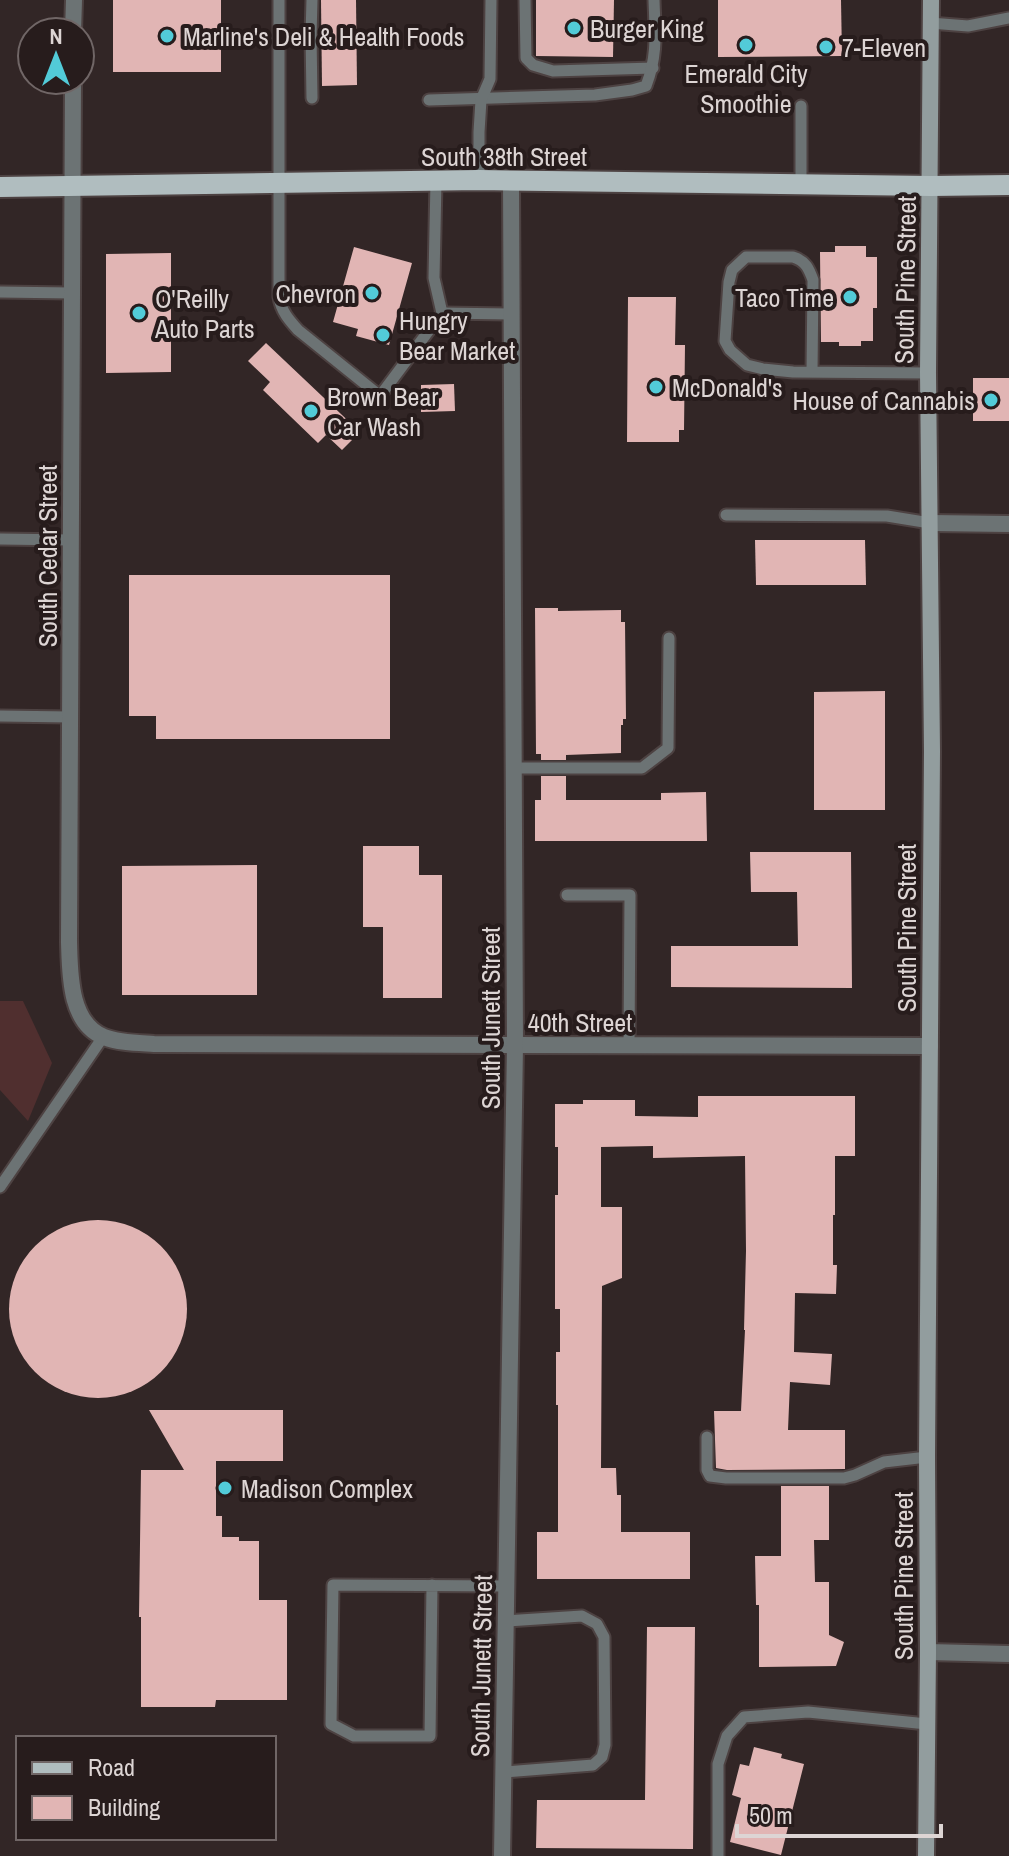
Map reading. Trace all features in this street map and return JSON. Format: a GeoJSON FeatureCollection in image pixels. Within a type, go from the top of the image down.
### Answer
{"type":"FeatureCollection","features":[{"type":"Feature","properties":{"kind":"main road","name":"South Pine Street"},"geometry":{"type":"LineString","coordinates":[[926,1856],[932,751],[928,373],[931,0]]}},
{"type":"Feature","properties":{"kind":"main road","name":"South 38th Street"},"geometry":{"type":"LineString","coordinates":[[0,187],[479,180],[1009,185]]}},
{"type":"Feature","properties":{"kind":"street","name":"South Cedar Street"},"geometry":{"type":"LineString","coordinates":[[73,96],[70,978],[76,1004],[96,1032]]}},
{"type":"Feature","properties":{"kind":"street","name":"South Junett Street"},"geometry":{"type":"LineString","coordinates":[[502,1856],[515,1045],[511,180]]}},
{"type":"Feature","properties":{"kind":"street"},"geometry":{"type":"LineString","coordinates":[[930,523],[1009,524]]}},
{"type":"Feature","properties":{"kind":"street","name":"40th Street"},"geometry":{"type":"LineString","coordinates":[[96,1032],[154,1044],[930,1046]]}},
{"type":"Feature","properties":{"kind":"street"},"geometry":{"type":"LineString","coordinates":[[928,1652],[1009,1654]]}},
{"type":"Feature","properties":{"kind":"lane"},"geometry":{"type":"LineString","coordinates":[[279,0],[278,285],[282,308],[298,330],[380,396],[442,313],[434,278],[436,181]]}},
{"type":"Feature","properties":{"kind":"lane"},"geometry":{"type":"LineString","coordinates":[[312,0],[312,98]]}},
{"type":"Feature","properties":{"kind":"lane"},"geometry":{"type":"LineString","coordinates":[[479,180],[481,100],[490,79],[491,0]]}},
{"type":"Feature","properties":{"kind":"lane"},"geometry":{"type":"LineString","coordinates":[[525,0],[526,58],[533,65],[553,71],[653,68]]}},
{"type":"Feature","properties":{"kind":"lane"},"geometry":{"type":"LineString","coordinates":[[429,100],[595,95],[646,86],[653,68],[656,40],[654,0]]}},
{"type":"Feature","properties":{"kind":"lane"},"geometry":{"type":"LineString","coordinates":[[930,23],[968,26],[1009,18]]}},
{"type":"Feature","properties":{"kind":"lane"},"geometry":{"type":"LineString","coordinates":[[801,106],[801,184]]}},
{"type":"Feature","properties":{"kind":"lane"},"geometry":{"type":"LineString","coordinates":[[812,372],[813,280],[808,266],[793,257],[746,257],[732,270],[729,282],[725,341],[738,359],[747,365],[812,372],[928,373]]}},
{"type":"Feature","properties":{"kind":"lane"},"geometry":{"type":"LineString","coordinates":[[0,292],[71,293]]}},
{"type":"Feature","properties":{"kind":"lane"},"geometry":{"type":"LineString","coordinates":[[442,313],[512,314]]}},
{"type":"Feature","properties":{"kind":"lane"},"geometry":{"type":"LineString","coordinates":[[726,515],[887,516],[930,523]]}},
{"type":"Feature","properties":{"kind":"lane"},"geometry":{"type":"LineString","coordinates":[[0,539],[71,540]]}},
{"type":"Feature","properties":{"kind":"lane"},"geometry":{"type":"LineString","coordinates":[[514,768],[642,768],[668,748],[669,638]]}},
{"type":"Feature","properties":{"kind":"lane"},"geometry":{"type":"LineString","coordinates":[[0,716],[70,717]]}},
{"type":"Feature","properties":{"kind":"lane"},"geometry":{"type":"LineString","coordinates":[[567,895],[630,895],[629,1046]]}},
{"type":"Feature","properties":{"kind":"lane"},"geometry":{"type":"LineString","coordinates":[[0,1187],[96,1032]]}},
{"type":"Feature","properties":{"kind":"lane"},"geometry":{"type":"LineString","coordinates":[[707,1437],[707,1470],[710,1476],[726,1478],[844,1478],[884,1462],[927,1457]]}},
{"type":"Feature","properties":{"kind":"lane"},"geometry":{"type":"LineString","coordinates":[[432,1585],[430,1736],[354,1736],[331,1724],[333,1585],[432,1585],[507,1586]]}},
{"type":"Feature","properties":{"kind":"lane"},"geometry":{"type":"LineString","coordinates":[[504,1772],[593,1765],[602,1757],[605,1745],[604,1637],[597,1624],[582,1616],[506,1621]]}},
{"type":"Feature","properties":{"kind":"lane"},"geometry":{"type":"LineString","coordinates":[[718,1856],[718,1764],[727,1736],[744,1717],[808,1712],[927,1724]]}},
{"type":"Feature","properties":{"kind":"shaded area"},"geometry":{"type":"Polygon","coordinates":[[[0,1001],[23,1001],[52,1063],[28,1121],[0,1090],[0,1001]]]}},
{"type":"Feature","properties":{"kind":"building","name":"Marline's Deli & Health Foods"},"geometry":{"type":"Polygon","coordinates":[[[113,0],[221,0],[221,72],[113,72],[113,0]]]}},
{"type":"Feature","properties":{"kind":"building"},"geometry":{"type":"Polygon","coordinates":[[[321,0],[356,0],[357,85],[322,86],[321,0]]]}},
{"type":"Feature","properties":{"kind":"building","name":"Burger King"},"geometry":{"type":"Polygon","coordinates":[[[536,0],[614,0],[613,57],[536,56],[536,0]]]}},
{"type":"Feature","properties":{"kind":"building"},"geometry":{"type":"Polygon","coordinates":[[[718,0],[841,0],[842,56],[718,57],[718,0]]]}},
{"type":"Feature","properties":{"kind":"building","name":"Taco Time"},"geometry":{"type":"Polygon","coordinates":[[[835,246],[866,246],[866,257],[877,257],[877,308],[873,308],[873,341],[861,341],[861,346],[821,342],[820,252],[835,252],[835,246]]]}},
{"type":"Feature","properties":{"kind":"building","name":"Chevron"},"geometry":{"type":"Polygon","coordinates":[[[354,247],[412,263],[389,345],[356,336],[358,329],[333,322],[354,247]]]}},
{"type":"Feature","properties":{"kind":"building","name":"O'Reilly Auto Parts"},"geometry":{"type":"Polygon","coordinates":[[[171,253],[171,372],[106,373],[106,254],[171,253]]]}},
{"type":"Feature","properties":{"kind":"building","name":"McDonald's"},"geometry":{"type":"Polygon","coordinates":[[[628,297],[676,297],[675,345],[685,345],[684,430],[679,430],[679,442],[627,442],[628,297]]]}},
{"type":"Feature","properties":{"kind":"building","name":"Brown Bear Car Wash"},"geometry":{"type":"Polygon","coordinates":[[[266,343],[360,432],[342,450],[326,435],[318,443],[263,390],[270,382],[248,361],[266,343]]]}},
{"type":"Feature","properties":{"kind":"building","name":"House of Cannabis"},"geometry":{"type":"Polygon","coordinates":[[[973,378],[1009,378],[1009,421],[973,421],[973,378]]]}},
{"type":"Feature","properties":{"kind":"building"},"geometry":{"type":"Polygon","coordinates":[[[454,384],[455,411],[421,412],[421,385],[454,384]]]}},
{"type":"Feature","properties":{"kind":"building"},"geometry":{"type":"Polygon","coordinates":[[[755,540],[865,540],[866,585],[756,585],[755,540]]]}},
{"type":"Feature","properties":{"kind":"building"},"geometry":{"type":"Polygon","coordinates":[[[129,575],[390,575],[390,739],[156,739],[156,716],[129,716],[129,575]]]}},
{"type":"Feature","properties":{"kind":"building"},"geometry":{"type":"Polygon","coordinates":[[[535,608],[558,608],[558,611],[621,610],[621,622],[625,622],[626,719],[621,725],[621,753],[566,755],[566,760],[541,760],[541,754],[536,754],[535,608]]]}},
{"type":"Feature","properties":{"kind":"building"},"geometry":{"type":"Polygon","coordinates":[[[885,691],[885,810],[814,810],[814,692],[885,691]]]}},
{"type":"Feature","properties":{"kind":"building"},"geometry":{"type":"Polygon","coordinates":[[[541,776],[566,776],[566,800],[661,800],[661,793],[706,792],[707,841],[535,841],[535,800],[541,800],[541,776]]]}},
{"type":"Feature","properties":{"kind":"building"},"geometry":{"type":"Polygon","coordinates":[[[363,846],[419,846],[419,875],[442,875],[442,998],[383,998],[383,927],[363,927],[363,846]]]}},
{"type":"Feature","properties":{"kind":"building"},"geometry":{"type":"Polygon","coordinates":[[[750,852],[851,852],[852,988],[671,987],[671,946],[798,946],[797,892],[751,892],[750,852]]]}},
{"type":"Feature","properties":{"kind":"building"},"geometry":{"type":"Polygon","coordinates":[[[257,865],[257,995],[122,995],[122,866],[257,865]]]}},
{"type":"Feature","properties":{"kind":"building"},"geometry":{"type":"Polygon","coordinates":[[[698,1096],[855,1096],[855,1156],[835,1156],[833,1265],[837,1265],[836,1294],[795,1293],[794,1352],[832,1354],[830,1385],[790,1382],[788,1430],[845,1430],[845,1469],[716,1468],[714,1411],[741,1411],[745,1330],[745,1156],[653,1158],[653,1146],[601,1147],[601,1207],[622,1207],[622,1278],[602,1286],[601,1468],[616,1468],[617,1495],[621,1495],[621,1532],[690,1532],[690,1579],[537,1579],[537,1532],[558,1532],[556,1352],[560,1352],[560,1309],[555,1309],[558,1147],[555,1147],[555,1104],[583,1104],[583,1100],[635,1100],[635,1116],[698,1117],[698,1096]]]}},
{"type":"Feature","properties":{"kind":"building"},"geometry":{"type":"Polygon","coordinates":[[[98,1220],[132,1227],[161,1246],[180,1275],[187,1309],[180,1343],[161,1372],[132,1391],[98,1398],[64,1391],[35,1372],[16,1343],[9,1309],[16,1275],[35,1246],[64,1227],[98,1220]]]}},
{"type":"Feature","properties":{"kind":"building"},"geometry":{"type":"Polygon","coordinates":[[[149,1410],[283,1410],[283,1461],[216,1461],[216,1516],[222,1516],[222,1537],[259,1541],[259,1600],[287,1600],[287,1700],[216,1700],[215,1707],[141,1707],[141,1470],[184,1470],[149,1410]]]}},
{"type":"Feature","properties":{"kind":"building"},"geometry":{"type":"Polygon","coordinates":[[[781,1486],[829,1486],[829,1540],[814,1540],[815,1582],[829,1582],[829,1635],[844,1642],[836,1666],[759,1667],[755,1556],[781,1556],[781,1486]]]}},
{"type":"Feature","properties":{"kind":"building"},"geometry":{"type":"Polygon","coordinates":[[[647,1627],[695,1627],[693,1849],[536,1848],[537,1800],[645,1800],[647,1627]]]}},
{"type":"Feature","properties":{"kind":"building"},"geometry":{"type":"Polygon","coordinates":[[[754,1747],[804,1764],[781,1855],[730,1842],[741,1798],[732,1795],[740,1764],[749,1766],[754,1747]]]}},
{"type":"Feature","properties":{"kind":"place","name":"Burger King"},"geometry":{"type":"Point","coordinates":[574,28]}},
{"type":"Feature","properties":{"kind":"place","name":"Marline's Deli & Health Foods"},"geometry":{"type":"Point","coordinates":[167,36]}},
{"type":"Feature","properties":{"kind":"place","name":"Emerald City Smoothie"},"geometry":{"type":"Point","coordinates":[746,45]}},
{"type":"Feature","properties":{"kind":"place","name":"7-Eleven"},"geometry":{"type":"Point","coordinates":[826,47]}},
{"type":"Feature","properties":{"kind":"place","name":"Chevron"},"geometry":{"type":"Point","coordinates":[372,293]}},
{"type":"Feature","properties":{"kind":"place","name":"Taco Time"},"geometry":{"type":"Point","coordinates":[850,297]}},
{"type":"Feature","properties":{"kind":"place","name":"O'Reilly Auto Parts"},"geometry":{"type":"Point","coordinates":[139,313]}},
{"type":"Feature","properties":{"kind":"place","name":"Hungry Bear Market"},"geometry":{"type":"Point","coordinates":[383,335]}},
{"type":"Feature","properties":{"kind":"place","name":"McDonald's"},"geometry":{"type":"Point","coordinates":[656,387]}},
{"type":"Feature","properties":{"kind":"place","name":"House of Cannabis"},"geometry":{"type":"Point","coordinates":[991,400]}},
{"type":"Feature","properties":{"kind":"place","name":"Brown Bear Car Wash"},"geometry":{"type":"Point","coordinates":[311,411]}},
{"type":"Feature","properties":{"kind":"place","name":"Madison Complex"},"geometry":{"type":"Point","coordinates":[225,1488]}}]}
